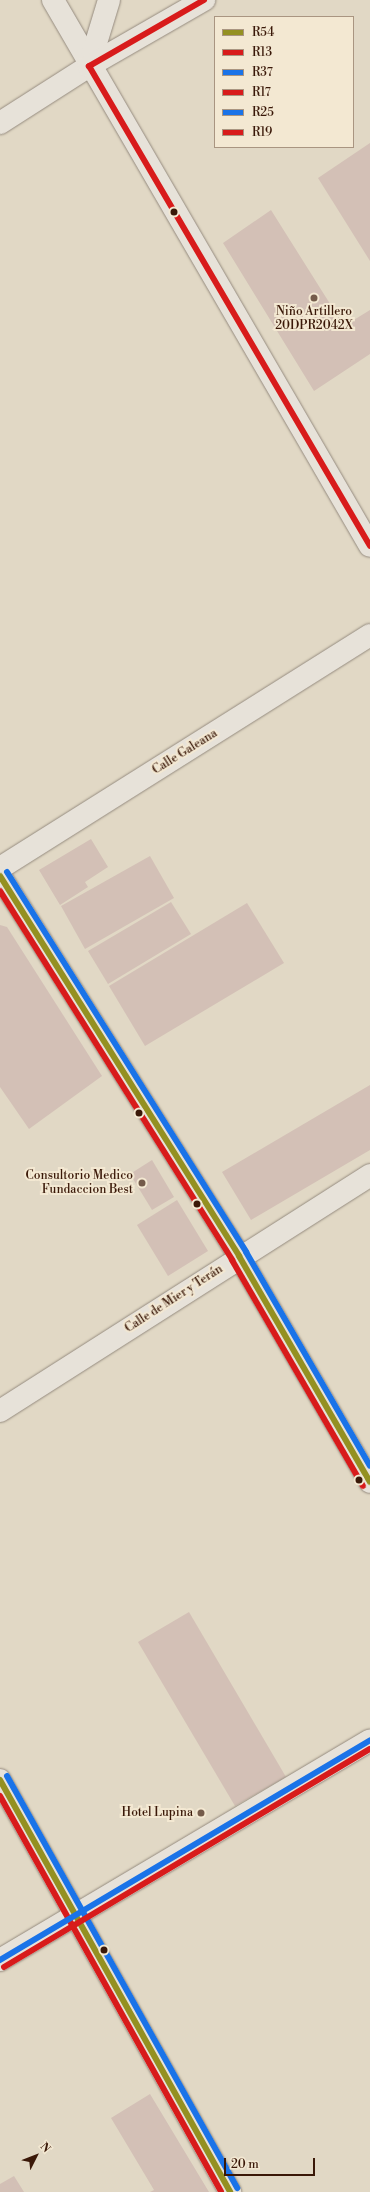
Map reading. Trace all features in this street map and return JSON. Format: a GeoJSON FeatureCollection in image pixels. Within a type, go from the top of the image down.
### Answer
{"type":"FeatureCollection","features":[{"type":"Feature","properties":{"kind":"street"},"geometry":{"type":"LineString","coordinates":[[53,0],[89,66],[370,546]]}},
{"type":"Feature","properties":{"kind":"street"},"geometry":{"type":"LineString","coordinates":[[89,66],[109,0]]}},
{"type":"Feature","properties":{"kind":"street"},"geometry":{"type":"LineString","coordinates":[[0,123],[89,66],[204,0]]}},
{"type":"Feature","properties":{"kind":"street","name":"Calle Galeana"},"geometry":{"type":"LineString","coordinates":[[0,868],[370,635]]}},
{"type":"Feature","properties":{"kind":"street"},"geometry":{"type":"LineString","coordinates":[[0,876],[240,1256],[370,1482]]}},
{"type":"Feature","properties":{"kind":"street","name":"Calle de Mier y Terán"},"geometry":{"type":"LineString","coordinates":[[0,1411],[240,1256],[370,1175]]}},
{"type":"Feature","properties":{"kind":"street"},"geometry":{"type":"LineString","coordinates":[[0,1960],[75,1914],[370,1740]]}},
{"type":"Feature","properties":{"kind":"street"},"geometry":{"type":"LineString","coordinates":[[0,1780],[230,2192]]}},
{"type":"Feature","properties":{"kind":"building"},"geometry":{"type":"Polygon","coordinates":[[[370,143],[370,261],[318,178],[370,143]]]}},
{"type":"Feature","properties":{"kind":"building","name":"Niño Artillero 20DPR2042X"},"geometry":{"type":"Polygon","coordinates":[[[271,210],[344,326],[370,310],[370,354],[314,391],[223,243],[271,210]]]}},
{"type":"Feature","properties":{"kind":"building"},"geometry":{"type":"Polygon","coordinates":[[[91,839],[108,867],[85,882],[88,887],[60,905],[39,870],[91,839]]]}},
{"type":"Feature","properties":{"kind":"building"},"geometry":{"type":"Polygon","coordinates":[[[150,856],[174,898],[85,949],[61,906],[150,856]]]}},
{"type":"Feature","properties":{"kind":"building"},"geometry":{"type":"Polygon","coordinates":[[[171,902],[191,934],[108,984],[88,951],[171,902]]]}},
{"type":"Feature","properties":{"kind":"building"},"geometry":{"type":"Polygon","coordinates":[[[247,903],[284,963],[145,1046],[109,986],[247,903]]]}},
{"type":"Feature","properties":{"kind":"building"},"geometry":{"type":"Polygon","coordinates":[[[0,925],[7,927],[102,1076],[29,1129],[0,1087],[0,925]]]}},
{"type":"Feature","properties":{"kind":"building"},"geometry":{"type":"Polygon","coordinates":[[[370,1085],[370,1150],[251,1220],[222,1172],[370,1085]]]}},
{"type":"Feature","properties":{"kind":"building"},"geometry":{"type":"Polygon","coordinates":[[[152,1160],[174,1197],[152,1210],[130,1174],[152,1160]]]}},
{"type":"Feature","properties":{"kind":"building"},"geometry":{"type":"Polygon","coordinates":[[[177,1200],[208,1251],[168,1276],[137,1225],[177,1200]]]}},
{"type":"Feature","properties":{"kind":"building"},"geometry":{"type":"Polygon","coordinates":[[[189,1612],[286,1777],[235,1806],[138,1642],[189,1612]]]}},
{"type":"Feature","properties":{"kind":"building"},"geometry":{"type":"Polygon","coordinates":[[[150,2094],[209,2192],[150,2192],[154,2190],[111,2118],[150,2094]]]}},
{"type":"Feature","properties":{"kind":"building"},"geometry":{"type":"Polygon","coordinates":[[[14,2176],[24,2192],[0,2192],[0,2184],[14,2176]]]}},
{"type":"Feature","properties":{"kind":"transit line","name":"R17"},"geometry":{"type":"LineString","coordinates":[[204,0],[89,66],[370,546]]}},
{"type":"Feature","properties":{"kind":"transit line","name":"R37"},"geometry":{"type":"LineString","coordinates":[[7,872],[246,1252],[370,1466]]}},
{"type":"Feature","properties":{"kind":"transit line","name":"R54"},"geometry":{"type":"LineString","coordinates":[[0,876],[239,1256],[370,1482]]}},
{"type":"Feature","properties":{"kind":"transit line","name":"R13"},"geometry":{"type":"LineString","coordinates":[[0,891],[232,1260],[363,1486]]}},
{"type":"Feature","properties":{"kind":"transit line","name":"R25"},"geometry":{"type":"LineString","coordinates":[[0,1960],[370,1740]]}},
{"type":"Feature","properties":{"kind":"transit line","name":"R19"},"geometry":{"type":"LineString","coordinates":[[4,1967],[370,1749]]}},
{"type":"Feature","properties":{"kind":"transit line","name":"R37"},"geometry":{"type":"LineString","coordinates":[[7,1776],[237,2188]]}},
{"type":"Feature","properties":{"kind":"transit line","name":"R54"},"geometry":{"type":"LineString","coordinates":[[0,1780],[230,2192]]}},
{"type":"Feature","properties":{"kind":"transit line","name":"R13"},"geometry":{"type":"LineString","coordinates":[[0,1796],[221,2192]]}},
{"type":"Feature","properties":{"kind":"place","name":"Niño Artillero 20DPR2042X"},"geometry":{"type":"Point","coordinates":[314,298]}},
{"type":"Feature","properties":{"kind":"place","name":"Consultorio Medico Fundaccion Best"},"geometry":{"type":"Point","coordinates":[142,1183]}},
{"type":"Feature","properties":{"kind":"place","name":"Hotel Lupina"},"geometry":{"type":"Point","coordinates":[201,1813]}}]}
